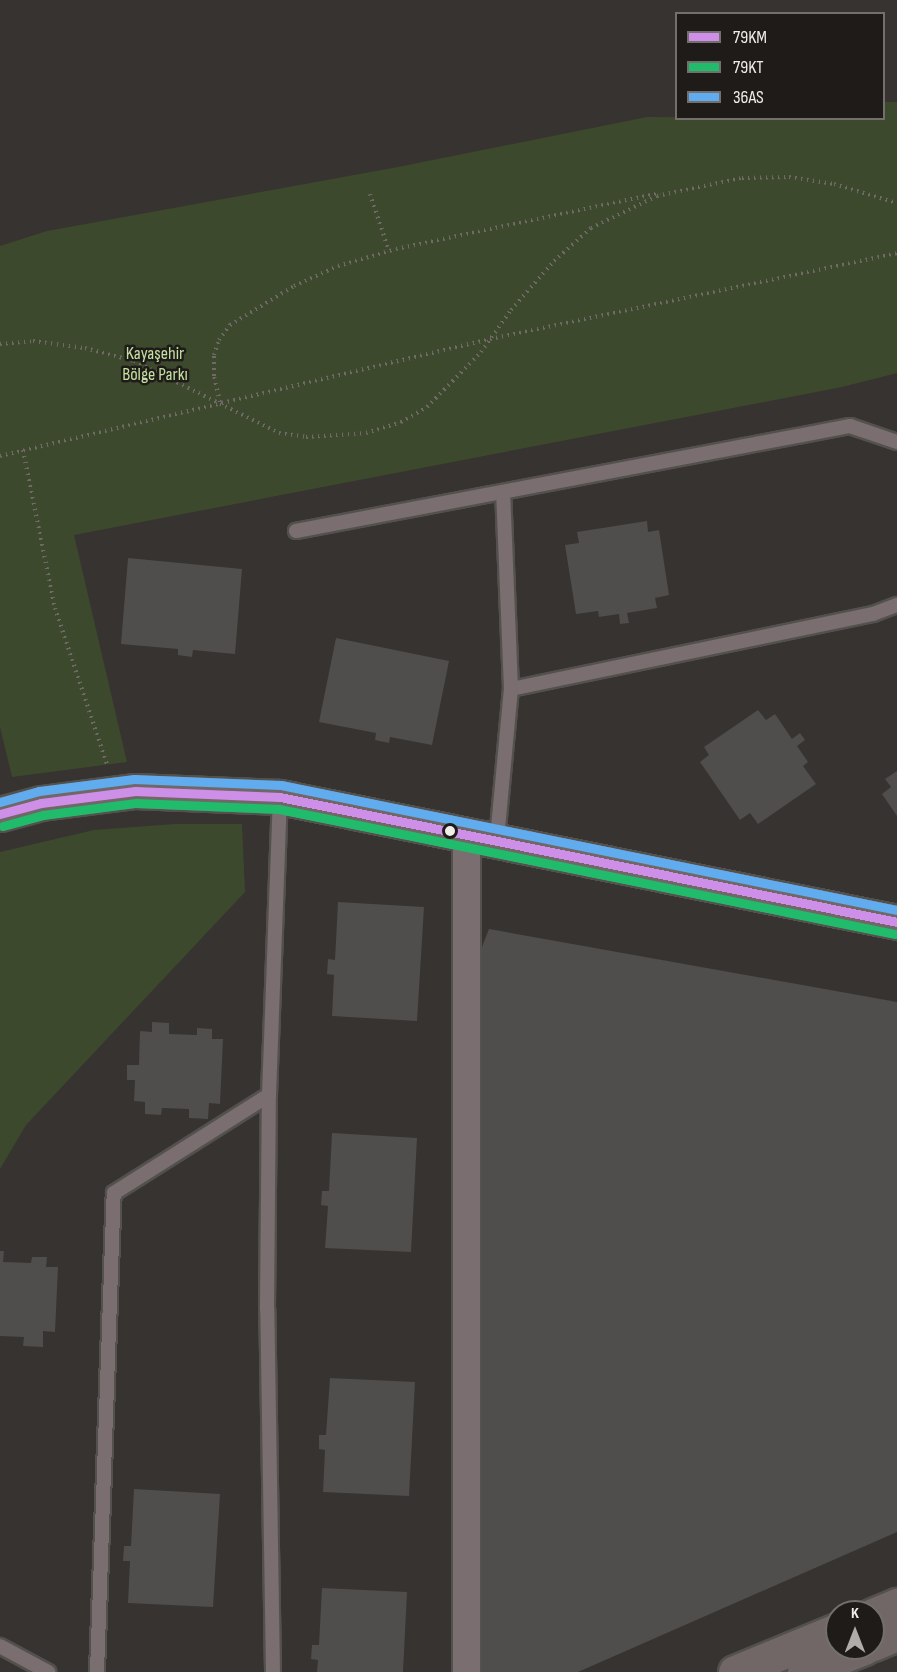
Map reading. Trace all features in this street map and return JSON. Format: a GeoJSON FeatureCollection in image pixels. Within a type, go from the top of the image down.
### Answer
{"type":"FeatureCollection","features":[{"type":"Feature","properties":{"kind":"street"},"geometry":{"type":"LineString","coordinates":[[0,814],[40,803],[118,792],[218,792],[280,797],[482,836],[897,922]]}},
{"type":"Feature","properties":{"kind":"street"},"geometry":{"type":"LineString","coordinates":[[466,1672],[482,836]]}},
{"type":"Feature","properties":{"kind":"street"},"geometry":{"type":"LineString","coordinates":[[735,1672],[825,1635]]}},
{"type":"Feature","properties":{"kind":"street"},"geometry":{"type":"LineString","coordinates":[[804,1672],[834,1660]]}},
{"type":"Feature","properties":{"kind":"lane"},"geometry":{"type":"LineString","coordinates":[[296,531],[503,494],[850,426],[897,442]]}},
{"type":"Feature","properties":{"kind":"lane"},"geometry":{"type":"LineString","coordinates":[[482,836],[511,689],[503,494]]}},
{"type":"Feature","properties":{"kind":"lane"},"geometry":{"type":"LineString","coordinates":[[511,689],[873,615],[897,605]]}},
{"type":"Feature","properties":{"kind":"lane"},"geometry":{"type":"LineString","coordinates":[[273,1672],[267,1309],[269,1095],[280,797]]}},
{"type":"Feature","properties":{"kind":"lane"},"geometry":{"type":"LineString","coordinates":[[97,1672],[114,1193],[269,1095]]}},
{"type":"Feature","properties":{"kind":"lane"},"geometry":{"type":"LineString","coordinates":[[0,1647],[48,1672]]}},
{"type":"Feature","properties":{"kind":"path"},"geometry":{"type":"LineString","coordinates":[[220,403],[214,355],[230,325],[294,286],[338,266],[389,251],[742,178],[789,177],[834,184],[897,202]]}},
{"type":"Feature","properties":{"kind":"path"},"geometry":{"type":"LineString","coordinates":[[0,344],[33,340],[85,348],[134,361],[279,433],[306,437],[366,433],[401,422],[427,407],[490,339],[554,261],[591,228],[657,196],[685,188]]}},
{"type":"Feature","properties":{"kind":"path"},"geometry":{"type":"LineString","coordinates":[[370,194],[389,251]]}},
{"type":"Feature","properties":{"kind":"path"},"geometry":{"type":"LineString","coordinates":[[0,456],[490,339],[897,253]]}},
{"type":"Feature","properties":{"kind":"path"},"geometry":{"type":"LineString","coordinates":[[23,450],[55,608],[118,792]]}},
{"type":"Feature","properties":{"kind":"green space","name":"Kayaşehir Bölge Parkı"},"geometry":{"type":"Polygon","coordinates":[[[885,102],[897,102],[897,373],[842,387],[74,535],[127,762],[12,777],[0,727],[0,246],[47,231],[398,167],[647,117],[675,117],[675,120],[885,120],[885,102]]]}},
{"type":"Feature","properties":{"kind":"green space"},"geometry":{"type":"Polygon","coordinates":[[[175,824],[242,824],[245,892],[26,1125],[0,1169],[0,852],[94,830],[175,824]]]}},
{"type":"Feature","properties":{"kind":"building"},"geometry":{"type":"Polygon","coordinates":[[[647,521],[648,532],[659,530],[669,595],[655,598],[657,608],[627,613],[629,623],[620,624],[619,614],[599,617],[598,611],[576,614],[565,545],[579,543],[577,532],[647,521]]]}},
{"type":"Feature","properties":{"kind":"building"},"geometry":{"type":"Polygon","coordinates":[[[128,558],[242,569],[235,654],[193,650],[192,657],[178,655],[178,649],[121,644],[128,558]]]}},
{"type":"Feature","properties":{"kind":"building"},"geometry":{"type":"Polygon","coordinates":[[[336,638],[449,661],[432,745],[390,737],[389,743],[375,740],[376,733],[319,722],[336,638]]]}},
{"type":"Feature","properties":{"kind":"building"},"geometry":{"type":"Polygon","coordinates":[[[758,710],[766,720],[775,714],[792,739],[800,733],[805,740],[797,746],[808,762],[803,766],[816,784],[758,824],[750,813],[740,820],[700,762],[709,755],[704,747],[758,710]]]}},
{"type":"Feature","properties":{"kind":"building"},"geometry":{"type":"Polygon","coordinates":[[[897,771],[897,816],[882,794],[891,787],[885,779],[897,771]]]}},
{"type":"Feature","properties":{"kind":"building"},"geometry":{"type":"Polygon","coordinates":[[[338,902],[424,907],[417,1021],[332,1016],[334,975],[327,974],[328,959],[335,960],[338,902]]]}},
{"type":"Feature","properties":{"kind":"building"},"geometry":{"type":"Polygon","coordinates":[[[489,929],[897,1002],[897,1532],[578,1672],[475,1672],[480,952],[489,929]]]}},
{"type":"Feature","properties":{"kind":"building"},"geometry":{"type":"Polygon","coordinates":[[[152,1022],[169,1023],[169,1034],[197,1035],[197,1028],[212,1029],[212,1039],[223,1039],[220,1104],[209,1103],[208,1119],[189,1118],[189,1109],[162,1108],[161,1115],[145,1114],[145,1102],[134,1101],[135,1080],[127,1080],[127,1065],[139,1065],[140,1031],[152,1032],[152,1022]]]}},
{"type":"Feature","properties":{"kind":"building"},"geometry":{"type":"Polygon","coordinates":[[[332,1133],[417,1138],[411,1252],[325,1248],[328,1206],[321,1205],[322,1191],[329,1191],[332,1133]]]}},
{"type":"Feature","properties":{"kind":"building"},"geometry":{"type":"Polygon","coordinates":[[[0,1251],[4,1251],[3,1262],[31,1263],[32,1257],[47,1257],[46,1267],[58,1267],[55,1332],[43,1331],[43,1347],[23,1346],[24,1337],[0,1336],[0,1251]]]}},
{"type":"Feature","properties":{"kind":"building"},"geometry":{"type":"Polygon","coordinates":[[[330,1378],[415,1382],[409,1496],[323,1492],[325,1450],[319,1449],[319,1435],[326,1435],[330,1378]]]}},
{"type":"Feature","properties":{"kind":"building"},"geometry":{"type":"Polygon","coordinates":[[[134,1489],[220,1494],[213,1607],[128,1603],[130,1561],[123,1561],[124,1546],[131,1546],[134,1489]]]}},
{"type":"Feature","properties":{"kind":"building"},"geometry":{"type":"Polygon","coordinates":[[[322,1588],[407,1592],[403,1672],[317,1672],[318,1660],[311,1659],[312,1645],[319,1645],[322,1588]]]}},
{"type":"Feature","properties":{"kind":"transit line","name":"36AS"},"geometry":{"type":"LineString","coordinates":[[0,802],[39,791],[134,779],[281,785],[897,910]]}},
{"type":"Feature","properties":{"kind":"transit line","name":"79KM"},"geometry":{"type":"LineString","coordinates":[[0,814],[41,803],[135,791],[280,797],[897,922]]}},
{"type":"Feature","properties":{"kind":"transit line","name":"79KT"},"geometry":{"type":"LineString","coordinates":[[3,826],[43,815],[136,803],[279,809],[895,934]]}}]}
